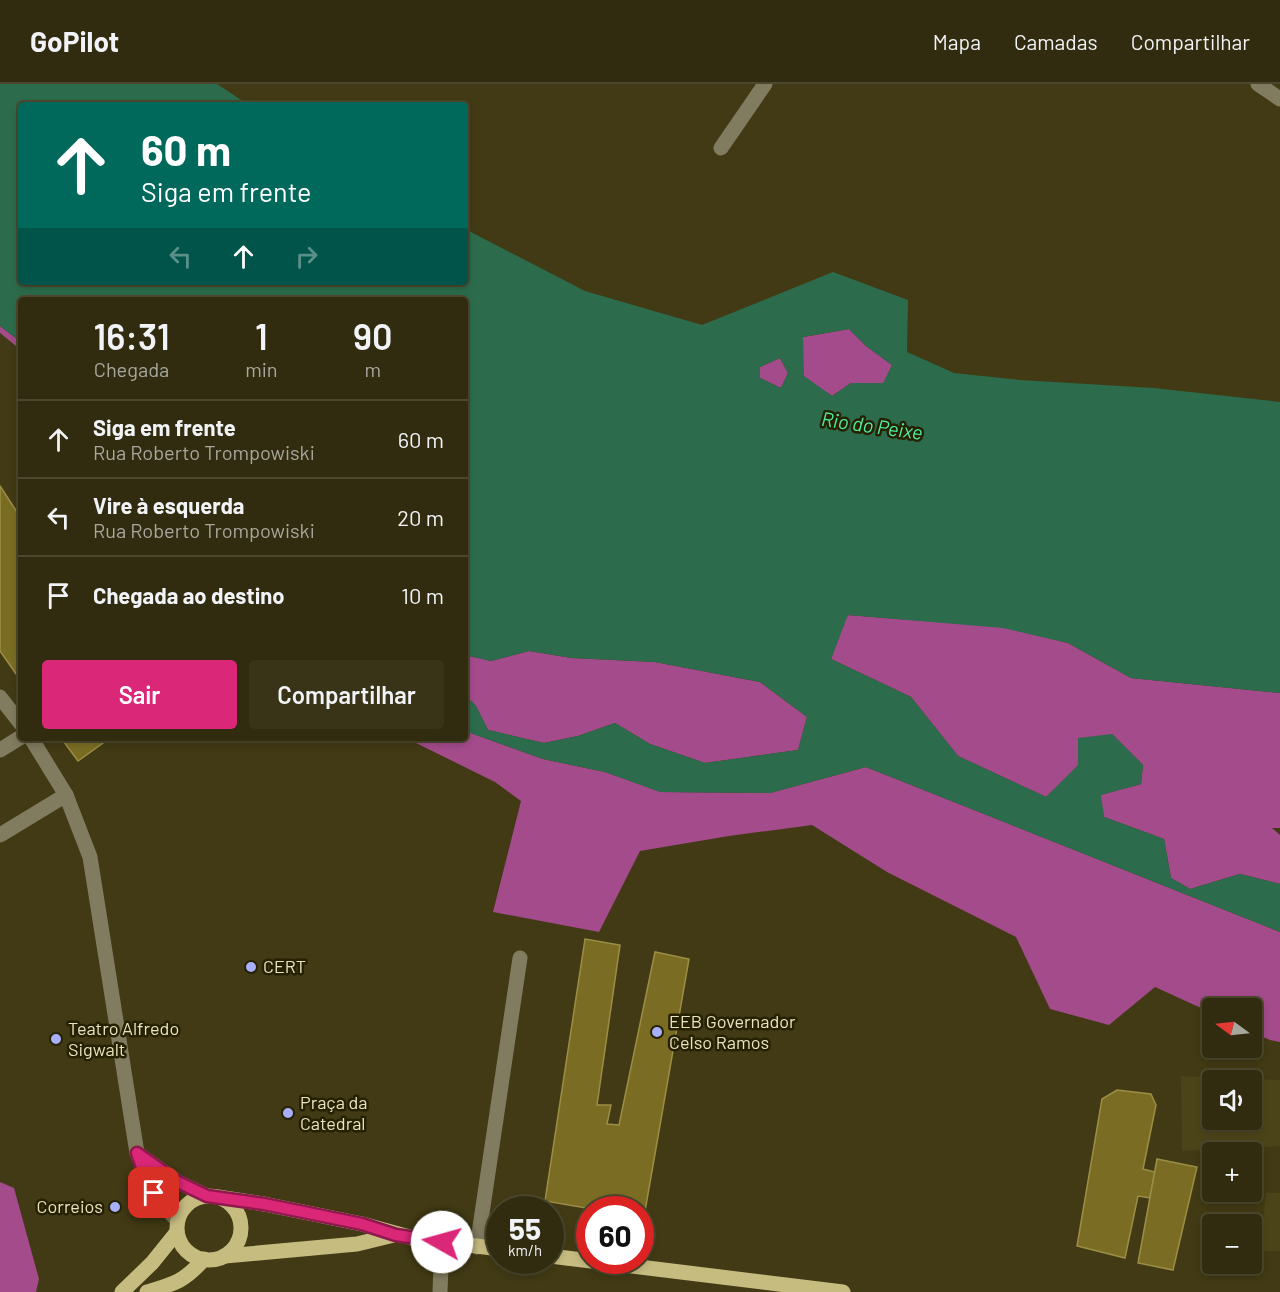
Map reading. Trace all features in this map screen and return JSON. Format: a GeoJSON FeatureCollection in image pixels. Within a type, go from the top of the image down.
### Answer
{"type":"FeatureCollection","features":[{"type":"Feature","properties":{"kind":"main road"},"geometry":{"type":"LineString","coordinates":[[122,1292],[152,1263],[178,1227],[182,1212],[188,1204],[197,1198],[213,1196],[362,1224],[396,1235],[486,1247]]}},
{"type":"Feature","properties":{"kind":"main road"},"geometry":{"type":"LineString","coordinates":[[213,1196],[228,1202],[240,1219],[239,1240],[225,1256]]}},
{"type":"Feature","properties":{"kind":"main road"},"geometry":{"type":"LineString","coordinates":[[178,1227],[180,1242],[186,1250],[204,1259],[357,1244],[396,1235]]}},
{"type":"Feature","properties":{"kind":"main road"},"geometry":{"type":"LineString","coordinates":[[564,1258],[843,1292]]}},
{"type":"Feature","properties":{"kind":"main road"},"geometry":{"type":"LineString","coordinates":[[147,1292],[170,1285],[190,1275],[204,1259]]}},
{"type":"Feature","properties":{"kind":"street"},"geometry":{"type":"LineString","coordinates":[[721,148],[765,84]]}},
{"type":"Feature","properties":{"kind":"street"},"geometry":{"type":"LineString","coordinates":[[1258,84],[1280,99]]}},
{"type":"Feature","properties":{"kind":"street"},"geometry":{"type":"LineString","coordinates":[[0,697],[18,720]]}},
{"type":"Feature","properties":{"kind":"street"},"geometry":{"type":"LineString","coordinates":[[0,750],[18,739]]}},
{"type":"Feature","properties":{"kind":"street"},"geometry":{"type":"LineString","coordinates":[[33,741],[66,795],[90,856],[137,1153],[154,1193],[178,1227]]}},
{"type":"Feature","properties":{"kind":"street"},"geometry":{"type":"LineString","coordinates":[[0,835],[66,795]]}},
{"type":"Feature","properties":{"kind":"street"},"geometry":{"type":"LineString","coordinates":[[477,1246],[520,958]]}},
{"type":"Feature","properties":{"kind":"street"},"geometry":{"type":"LineString","coordinates":[[137,1153],[178,1182],[213,1196]]}},
{"type":"Feature","properties":{"kind":"street"},"geometry":{"type":"LineString","coordinates":[[440,1292],[442,1242]]}},
{"type":"Feature","properties":{"kind":"shaded area"},"geometry":{"type":"Polygon","coordinates":[[[0,326],[18,340],[18,348],[0,333],[0,326]]]}},
{"type":"Feature","properties":{"kind":"shaded area"},"geometry":{"type":"Polygon","coordinates":[[[849,329],[866,346],[892,365],[884,383],[851,383],[832,396],[803,376],[803,337],[849,329]]]}},
{"type":"Feature","properties":{"kind":"shaded area"},"geometry":{"type":"Polygon","coordinates":[[[780,358],[788,373],[781,388],[760,378],[760,367],[780,358]]]}},
{"type":"Feature","properties":{"kind":"shaded area"},"geometry":{"type":"Polygon","coordinates":[[[847,615],[1003,627],[1068,643],[1131,678],[1280,693],[1280,828],[1272,828],[1280,835],[1280,884],[1240,874],[1190,889],[1171,878],[1164,839],[1104,817],[1100,795],[1141,784],[1143,765],[1112,734],[1046,797],[958,756],[911,697],[831,659],[847,615]]]}},
{"type":"Feature","properties":{"kind":"shaded area"},"geometry":{"type":"Polygon","coordinates":[[[529,651],[572,658],[655,662],[760,682],[807,717],[798,750],[705,763],[650,744],[615,723],[578,736],[544,743],[488,730],[476,706],[468,698],[468,656],[491,661],[529,651]]]}},
{"type":"Feature","properties":{"kind":"shaded area"},"geometry":{"type":"Polygon","coordinates":[[[468,732],[543,759],[605,772],[661,792],[770,793],[866,767],[1280,932],[1280,1042],[1262,1037],[1262,998],[1202,998],[1202,1008],[1155,987],[1109,1025],[1050,1009],[1016,937],[887,872],[812,825],[640,851],[599,932],[493,912],[521,801],[495,782],[414,741],[468,741],[468,732]]]}},
{"type":"Feature","properties":{"kind":"shaded area"},"geometry":{"type":"Polygon","coordinates":[[[1181,1076],[1202,1077],[1202,1130],[1262,1130],[1262,1079],[1280,1080],[1280,1146],[1262,1147],[1262,1142],[1202,1142],[1202,1150],[1182,1151],[1181,1076]]]}},
{"type":"Feature","properties":{"kind":"shaded area"},"geometry":{"type":"Polygon","coordinates":[[[0,1182],[14,1188],[39,1279],[36,1292],[0,1292],[0,1182]]]}},
{"type":"Feature","properties":{"kind":"shaded area"},"geometry":{"type":"Polygon","coordinates":[[[1266,1193],[1280,1193],[1280,1251],[1262,1251],[1266,1193]]]}},
{"type":"Feature","properties":{"kind":"water","name":"Rio do Peixe"},"geometry":{"type":"Polygon","coordinates":[[[0,84],[217,84],[244,102],[18,102],[18,285],[468,285],[468,231],[585,291],[702,325],[833,272],[908,300],[907,352],[954,373],[1020,380],[1154,388],[1280,402],[1280,693],[1131,678],[1068,643],[1003,628],[848,615],[831,659],[911,697],[958,756],[1046,797],[1078,765],[1078,738],[1112,734],[1143,765],[1141,784],[1101,795],[1104,817],[1164,839],[1171,878],[1190,889],[1240,874],[1280,884],[1280,932],[866,767],[770,793],[660,792],[605,772],[543,759],[468,732],[468,698],[476,706],[488,730],[544,743],[578,736],[615,723],[650,744],[705,763],[798,750],[807,717],[760,682],[655,662],[572,658],[529,651],[491,661],[468,656],[468,297],[18,297],[18,340],[0,326],[0,84]],[[849,329],[803,337],[804,376],[832,396],[851,383],[883,383],[892,365],[866,346],[849,329]],[[780,358],[760,367],[760,378],[781,388],[788,373],[780,358]]]}},
{"type":"Feature","properties":{"kind":"building"},"geometry":{"type":"Polygon","coordinates":[[[0,486],[18,513],[18,677],[0,651],[0,486]]]}},
{"type":"Feature","properties":{"kind":"building"},"geometry":{"type":"Polygon","coordinates":[[[63,741],[106,741],[78,761],[63,741]]]}},
{"type":"Feature","properties":{"kind":"building","name":"EEB Governador Celso Ramos"},"geometry":{"type":"Polygon","coordinates":[[[585,939],[620,945],[597,1105],[611,1105],[607,1124],[619,1125],[655,952],[689,959],[648,1196],[576,1196],[576,1206],[564,1204],[564,1196],[546,1196],[585,939]]]}},
{"type":"Feature","properties":{"kind":"building"},"geometry":{"type":"Polygon","coordinates":[[[1117,1090],[1151,1094],[1156,1105],[1143,1169],[1155,1172],[1150,1198],[1138,1196],[1125,1258],[1077,1246],[1102,1099],[1117,1090]]]}},
{"type":"Feature","properties":{"kind":"building"},"geometry":{"type":"Polygon","coordinates":[[[1157,1159],[1197,1167],[1173,1270],[1138,1263],[1157,1159]]]}},
{"type":"Feature","properties":{"kind":"place","name":"CERT"},"geometry":{"type":"Point","coordinates":[251,967]}},
{"type":"Feature","properties":{"kind":"place","name":"EEB Governador Celso Ramos"},"geometry":{"type":"Point","coordinates":[657,1032]}},
{"type":"Feature","properties":{"kind":"place","name":"Teatro Alfredo Sigwalt"},"geometry":{"type":"Point","coordinates":[56,1039]}},
{"type":"Feature","properties":{"kind":"place","name":"Praça da Catedral"},"geometry":{"type":"Point","coordinates":[288,1113]}},
{"type":"Feature","properties":{"kind":"place","name":"Correios"},"geometry":{"type":"Point","coordinates":[115,1207]}},
{"type":"Feature","properties":{"kind":"route"},"geometry":{"type":"LineString","coordinates":[[154,1193],[137,1153],[178,1182],[207,1196],[264,1204],[362,1224],[396,1235],[442,1242]]}}]}
